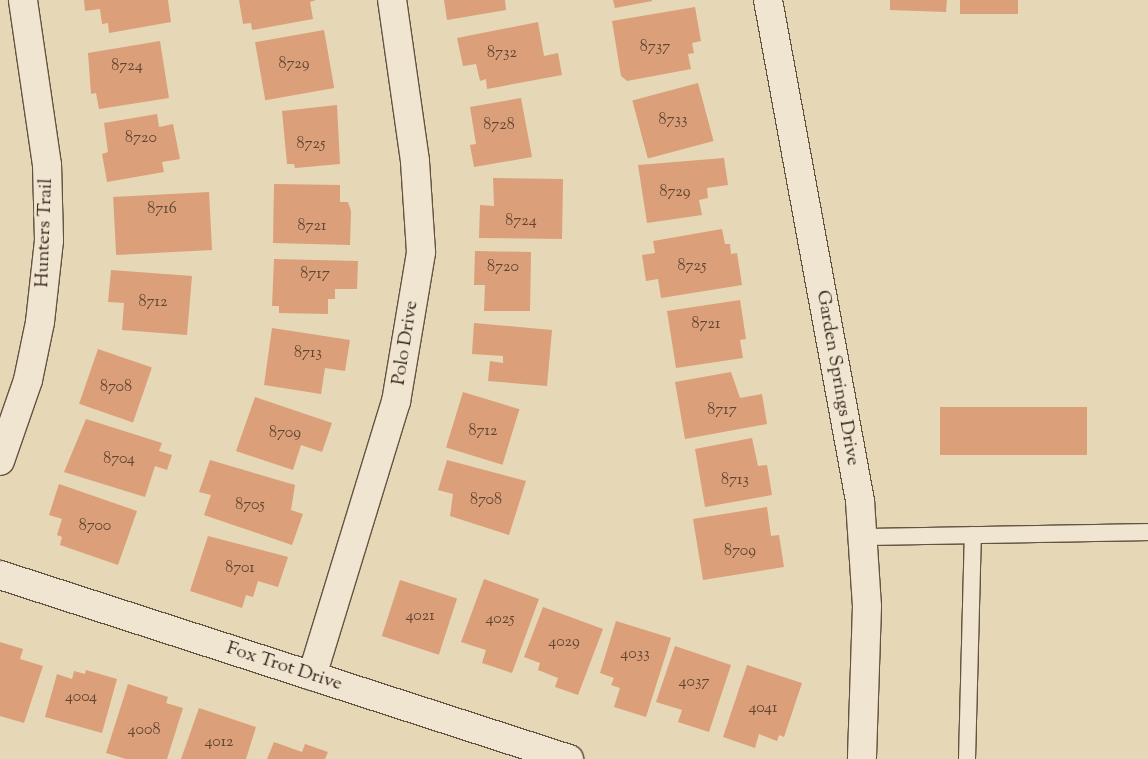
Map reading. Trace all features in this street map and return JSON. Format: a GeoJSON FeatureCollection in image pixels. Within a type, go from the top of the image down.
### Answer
{"type":"FeatureCollection","features":[{"type":"Feature","properties":{"kind":"street","name":"Hunters Trail"},"geometry":{"type":"LineString","coordinates":[[0,461],[36,341],[49,240],[47,165],[23,0]]}},
{"type":"Feature","properties":{"kind":"street","name":"Polo Drive"},"geometry":{"type":"LineString","coordinates":[[312,676],[396,402],[421,252],[415,161],[392,0]]}},
{"type":"Feature","properties":{"kind":"street","name":"Garden Springs Drive"},"geometry":{"type":"LineString","coordinates":[[768,0],[860,501],[867,606],[862,759]]}},
{"type":"Feature","properties":{"kind":"street","name":"Fox Trot Drive"},"geometry":{"type":"LineString","coordinates":[[0,575],[569,759]]}},
{"type":"Feature","properties":{"kind":"lane"},"geometry":{"type":"LineString","coordinates":[[862,537],[1148,532]]}},
{"type":"Feature","properties":{"kind":"lane"},"geometry":{"type":"LineString","coordinates":[[967,759],[973,535]]}},
{"type":"Feature","properties":{"kind":"building"},"geometry":{"type":"Polygon","coordinates":[[[84,0],[168,0],[171,22],[109,33],[108,23],[102,24],[100,9],[85,11],[84,0]]]}},
{"type":"Feature","properties":{"kind":"building"},"geometry":{"type":"Polygon","coordinates":[[[239,0],[316,0],[310,2],[313,19],[252,30],[251,23],[243,24],[239,0]]]}},
{"type":"Feature","properties":{"kind":"building"},"geometry":{"type":"Polygon","coordinates":[[[444,0],[505,0],[506,10],[447,20],[444,0]]]}},
{"type":"Feature","properties":{"kind":"building"},"geometry":{"type":"Polygon","coordinates":[[[613,0],[652,0],[652,1],[615,8],[613,0]]]}},
{"type":"Feature","properties":{"kind":"building"},"geometry":{"type":"Polygon","coordinates":[[[890,0],[947,0],[946,12],[890,10],[890,0]]]}},
{"type":"Feature","properties":{"kind":"building"},"geometry":{"type":"Polygon","coordinates":[[[960,0],[1018,0],[1018,14],[960,14],[960,0]]]}},
{"type":"Feature","properties":{"kind":"building"},"geometry":{"type":"Polygon","coordinates":[[[695,7],[701,41],[692,43],[694,53],[688,54],[691,69],[627,81],[621,76],[612,21],[695,7]]]}},
{"type":"Feature","properties":{"kind":"building"},"geometry":{"type":"Polygon","coordinates":[[[538,22],[544,56],[558,53],[562,75],[487,89],[486,79],[480,81],[476,64],[463,66],[457,38],[538,22]]]}},
{"type":"Feature","properties":{"kind":"building"},"geometry":{"type":"Polygon","coordinates":[[[324,30],[334,88],[265,100],[255,42],[324,30]]]}},
{"type":"Feature","properties":{"kind":"building"},"geometry":{"type":"Polygon","coordinates":[[[160,41],[169,98],[99,109],[96,93],[91,94],[88,53],[160,41]]]}},
{"type":"Feature","properties":{"kind":"building"},"geometry":{"type":"Polygon","coordinates":[[[698,83],[714,141],[648,159],[632,101],[698,83]]]}},
{"type":"Feature","properties":{"kind":"building"},"geometry":{"type":"Polygon","coordinates":[[[521,98],[532,157],[474,167],[470,145],[476,144],[470,107],[521,98]]]}},
{"type":"Feature","properties":{"kind":"building"},"geometry":{"type":"Polygon","coordinates":[[[337,105],[340,164],[295,168],[294,164],[287,164],[282,111],[337,105]]]}},
{"type":"Feature","properties":{"kind":"building"},"geometry":{"type":"Polygon","coordinates":[[[157,114],[159,127],[173,124],[180,159],[162,162],[164,172],[107,182],[102,154],[108,152],[104,123],[157,114]]]}},
{"type":"Feature","properties":{"kind":"building"},"geometry":{"type":"Polygon","coordinates":[[[724,158],[728,185],[707,188],[708,198],[699,200],[702,215],[647,223],[638,165],[724,158]]]}},
{"type":"Feature","properties":{"kind":"building"},"geometry":{"type":"Polygon","coordinates":[[[493,178],[563,179],[562,239],[479,238],[480,205],[494,206],[493,178]]]}},
{"type":"Feature","properties":{"kind":"building"},"geometry":{"type":"Polygon","coordinates":[[[274,184],[340,185],[340,202],[348,202],[351,211],[350,245],[273,243],[274,184]]]}},
{"type":"Feature","properties":{"kind":"building"},"geometry":{"type":"Polygon","coordinates":[[[209,192],[212,250],[116,255],[113,197],[209,192]]]}},
{"type":"Feature","properties":{"kind":"building"},"geometry":{"type":"Polygon","coordinates":[[[722,229],[725,244],[730,244],[731,254],[737,253],[742,285],[661,298],[658,279],[646,281],[642,255],[655,253],[653,241],[722,229]]]}},
{"type":"Feature","properties":{"kind":"building"},"geometry":{"type":"Polygon","coordinates":[[[475,251],[531,252],[530,311],[484,311],[485,285],[474,285],[475,251]]]}},
{"type":"Feature","properties":{"kind":"building"},"geometry":{"type":"Polygon","coordinates":[[[274,259],[358,261],[357,289],[335,289],[335,299],[328,299],[328,314],[279,313],[279,306],[272,306],[274,259]]]}},
{"type":"Feature","properties":{"kind":"building"},"geometry":{"type":"Polygon","coordinates":[[[111,270],[192,276],[187,335],[122,330],[124,303],[108,302],[111,270]]]}},
{"type":"Feature","properties":{"kind":"building"},"geometry":{"type":"Polygon","coordinates":[[[740,300],[746,339],[740,340],[743,358],[676,368],[667,311],[740,300]]]}},
{"type":"Feature","properties":{"kind":"building"},"geometry":{"type":"Polygon","coordinates":[[[474,323],[552,330],[547,386],[488,381],[490,361],[503,363],[503,356],[472,354],[474,323]]]}},
{"type":"Feature","properties":{"kind":"building"},"geometry":{"type":"Polygon","coordinates":[[[272,328],[350,340],[345,371],[325,368],[321,394],[264,385],[272,328]]]}},
{"type":"Feature","properties":{"kind":"building"},"geometry":{"type":"Polygon","coordinates":[[[98,349],[152,368],[133,422],[79,404],[98,349]]]}},
{"type":"Feature","properties":{"kind":"building"},"geometry":{"type":"Polygon","coordinates":[[[731,372],[740,398],[762,394],[767,424],[685,439],[675,382],[731,372]]]}},
{"type":"Feature","properties":{"kind":"building"},"geometry":{"type":"Polygon","coordinates":[[[463,392],[519,409],[502,465],[446,447],[463,392]]]}},
{"type":"Feature","properties":{"kind":"building"},"geometry":{"type":"Polygon","coordinates":[[[255,397],[332,423],[322,452],[301,445],[293,470],[236,451],[255,397]]]}},
{"type":"Feature","properties":{"kind":"building"},"geometry":{"type":"Polygon","coordinates":[[[940,407],[1087,407],[1087,455],[940,455],[940,407]]]}},
{"type":"Feature","properties":{"kind":"building"},"geometry":{"type":"Polygon","coordinates":[[[86,419],[162,443],[159,451],[172,455],[167,470],[155,466],[145,497],[64,472],[86,419]]]}},
{"type":"Feature","properties":{"kind":"building"},"geometry":{"type":"Polygon","coordinates":[[[752,438],[758,466],[767,465],[772,495],[705,507],[695,449],[752,438]]]}},
{"type":"Feature","properties":{"kind":"building"},"geometry":{"type":"Polygon","coordinates":[[[210,460],[295,485],[291,510],[303,514],[292,545],[204,515],[211,495],[199,492],[210,460]]]}},
{"type":"Feature","properties":{"kind":"building"},"geometry":{"type":"Polygon","coordinates":[[[447,460],[526,481],[509,535],[450,516],[453,494],[438,490],[447,460]]]}},
{"type":"Feature","properties":{"kind":"building"},"geometry":{"type":"Polygon","coordinates":[[[59,484],[137,511],[118,565],[60,545],[62,537],[57,535],[62,519],[49,515],[59,484]]]}},
{"type":"Feature","properties":{"kind":"building"},"geometry":{"type":"Polygon","coordinates":[[[767,507],[771,536],[779,535],[784,567],[703,580],[693,519],[767,507]]]}},
{"type":"Feature","properties":{"kind":"building"},"geometry":{"type":"Polygon","coordinates":[[[208,536],[288,557],[278,587],[258,581],[253,597],[246,595],[242,608],[190,591],[208,536]]]}},
{"type":"Feature","properties":{"kind":"building"},"geometry":{"type":"Polygon","coordinates":[[[484,579],[539,599],[512,673],[482,663],[486,650],[461,642],[484,579]]]}},
{"type":"Feature","properties":{"kind":"building"},"geometry":{"type":"Polygon","coordinates":[[[400,580],[457,599],[439,655],[382,636],[400,580]]]}},
{"type":"Feature","properties":{"kind":"building"},"geometry":{"type":"Polygon","coordinates":[[[543,607],[603,629],[578,695],[555,687],[558,678],[538,670],[540,663],[524,657],[543,607]]]}},
{"type":"Feature","properties":{"kind":"building"},"geometry":{"type":"Polygon","coordinates":[[[616,621],[671,638],[646,717],[614,707],[620,688],[611,685],[614,678],[600,673],[616,621]]]}},
{"type":"Feature","properties":{"kind":"building"},"geometry":{"type":"Polygon","coordinates":[[[0,642],[23,649],[20,659],[43,666],[24,723],[0,716],[0,642]]]}},
{"type":"Feature","properties":{"kind":"building"},"geometry":{"type":"Polygon","coordinates":[[[675,646],[731,665],[709,732],[678,722],[682,710],[656,702],[675,646]]]}},
{"type":"Feature","properties":{"kind":"building"},"geometry":{"type":"Polygon","coordinates":[[[747,665],[802,683],[784,737],[779,735],[777,741],[759,734],[755,748],[723,737],[747,665]]]}},
{"type":"Feature","properties":{"kind":"building"},"geometry":{"type":"Polygon","coordinates":[[[86,670],[117,679],[102,733],[45,717],[57,674],[72,679],[74,671],[85,674],[86,670]]]}},
{"type":"Feature","properties":{"kind":"building"},"geometry":{"type":"Polygon","coordinates":[[[128,684],[168,697],[166,703],[183,708],[167,759],[126,759],[106,753],[128,684]]]}},
{"type":"Feature","properties":{"kind":"building"},"geometry":{"type":"Polygon","coordinates":[[[199,708],[256,727],[246,759],[181,759],[199,708]]]}},
{"type":"Feature","properties":{"kind":"building"},"geometry":{"type":"Polygon","coordinates":[[[274,742],[302,752],[305,744],[328,752],[325,759],[267,759],[274,742]]]}}]}
